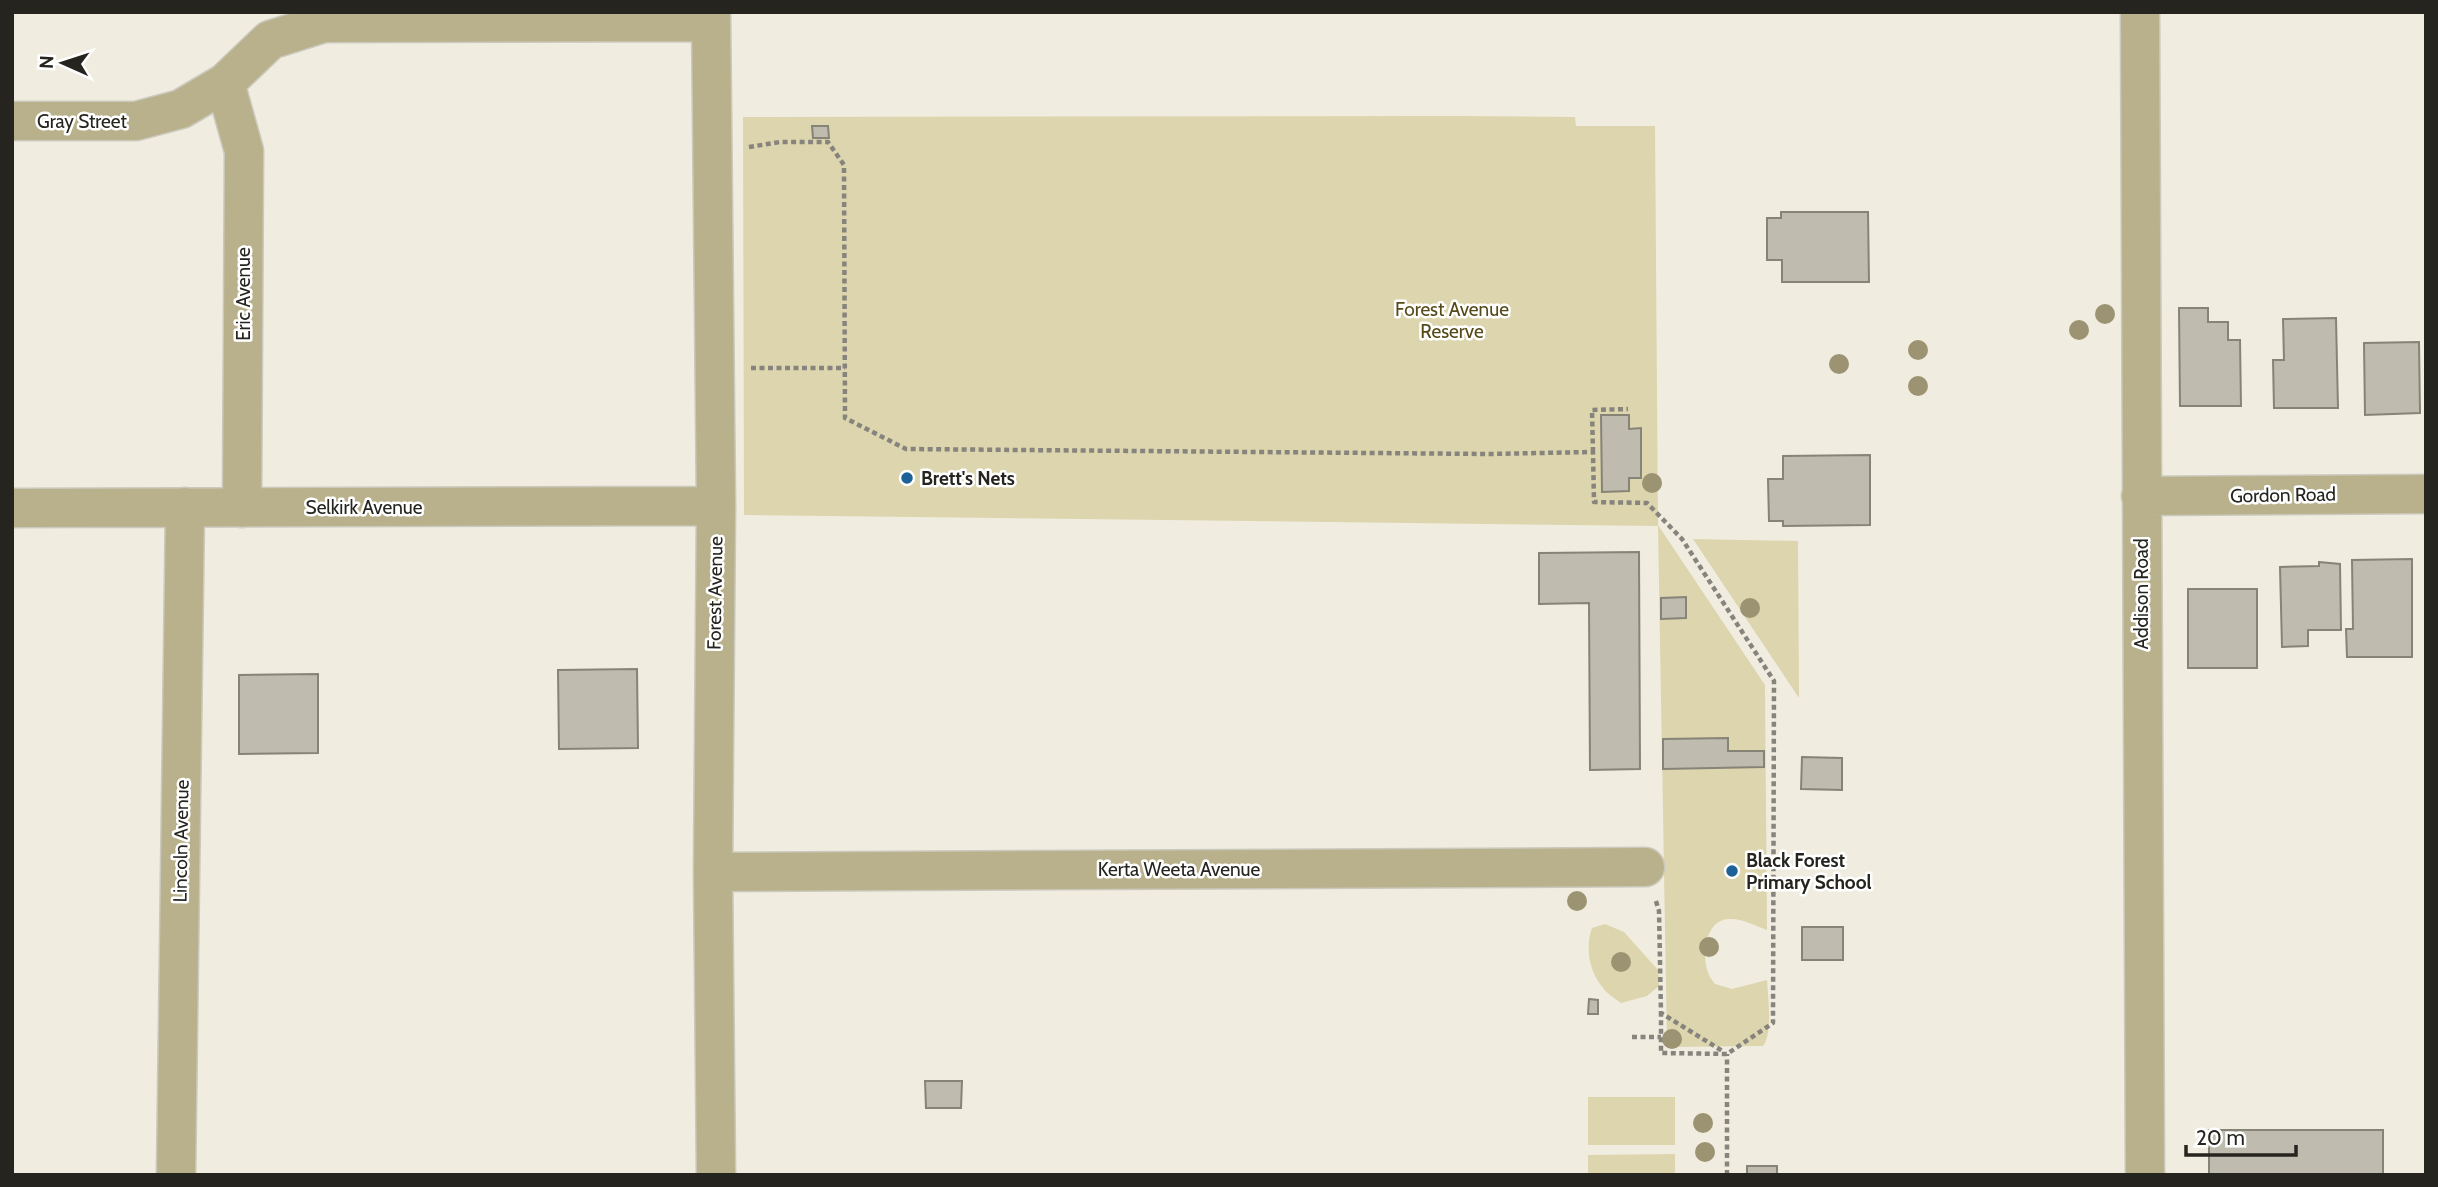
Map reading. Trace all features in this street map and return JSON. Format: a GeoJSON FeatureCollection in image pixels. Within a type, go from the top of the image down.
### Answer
{"type":"FeatureCollection","features":[{"type":"Feature","properties":{"kind":"street","name":"Addison Road"},"geometry":{"type":"LineString","coordinates":[[2140,12],[2145,1175]]}},
{"type":"Feature","properties":{"kind":"street","name":"Gray Street"},"geometry":{"type":"LineString","coordinates":[[12,121],[136,121],[181,109],[225,83],[270,40],[324,23],[711,17]]}},
{"type":"Feature","properties":{"kind":"street","name":"Forest Avenue"},"geometry":{"type":"LineString","coordinates":[[711,17],[716,506],[713,872],[716,1175]]}},
{"type":"Feature","properties":{"kind":"street","name":"Eric Avenue"},"geometry":{"type":"LineString","coordinates":[[225,83],[244,151],[242,508]]}},
{"type":"Feature","properties":{"kind":"street","name":"Gordon Road"},"geometry":{"type":"LineString","coordinates":[[2141,496],[2426,494]]}},
{"type":"Feature","properties":{"kind":"street","name":"Selkirk Avenue"},"geometry":{"type":"LineString","coordinates":[[12,508],[716,506]]}},
{"type":"Feature","properties":{"kind":"street","name":"Lincoln Avenue"},"geometry":{"type":"LineString","coordinates":[[176,1175],[185,507]]}},
{"type":"Feature","properties":{"kind":"street","name":"Kerta Weeta Avenue"},"geometry":{"type":"LineString","coordinates":[[713,872],[1645,867]]}},
{"type":"Feature","properties":{"kind":"path"},"geometry":{"type":"LineString","coordinates":[[744,148],[780,142],[828,142],[844,165],[845,418],[906,449],[1489,454],[1593,452]]}},
{"type":"Feature","properties":{"kind":"path"},"geometry":{"type":"LineString","coordinates":[[744,368],[845,368]]}},
{"type":"Feature","properties":{"kind":"path"},"geometry":{"type":"LineString","coordinates":[[1628,409],[1592,410],[1594,502],[1647,503],[1682,539],[1774,681],[1773,1023],[1727,1054],[1661,1054],[1659,911]]}},
{"type":"Feature","properties":{"kind":"path"},"geometry":{"type":"LineString","coordinates":[[1661,1013],[1727,1054]]}},
{"type":"Feature","properties":{"kind":"path"},"geometry":{"type":"LineString","coordinates":[[1632,1037],[1661,1037]]}},
{"type":"Feature","properties":{"kind":"path"},"geometry":{"type":"LineString","coordinates":[[1727,1054],[1727,1175]]}},
{"type":"Feature","properties":{"kind":"green space","name":"Forest Avenue Reserve"},"geometry":{"type":"Polygon","coordinates":[[[743,117],[1575,117],[1576,126],[1655,126],[1658,525],[1765,685],[1767,930],[1739,920],[1721,921],[1711,931],[1705,954],[1708,973],[1715,984],[1732,989],[1767,980],[1769,1024],[1763,1046],[1672,1047],[1667,1044],[1658,526],[744,515],[743,117]]]}},
{"type":"Feature","properties":{"kind":"green space"},"geometry":{"type":"Polygon","coordinates":[[[1693,539],[1798,541],[1799,698],[1693,539]]]}},
{"type":"Feature","properties":{"kind":"green space"},"geometry":{"type":"Polygon","coordinates":[[[1605,924],[1624,932],[1658,970],[1659,986],[1647,996],[1621,1003],[1598,981],[1590,959],[1589,943],[1592,928],[1605,924]]]}},
{"type":"Feature","properties":{"kind":"green space"},"geometry":{"type":"Polygon","coordinates":[[[1588,1097],[1675,1097],[1675,1145],[1588,1145],[1588,1097]]]}},
{"type":"Feature","properties":{"kind":"green space"},"geometry":{"type":"Polygon","coordinates":[[[1675,1154],[1675,1175],[1588,1175],[1588,1155],[1675,1154]]]}},
{"type":"Feature","properties":{"kind":"building"},"geometry":{"type":"Polygon","coordinates":[[[812,126],[828,126],[829,138],[813,138],[812,126]]]}},
{"type":"Feature","properties":{"kind":"building"},"geometry":{"type":"Polygon","coordinates":[[[1781,212],[1868,212],[1869,282],[1782,282],[1782,260],[1767,260],[1767,218],[1781,218],[1781,212]]]}},
{"type":"Feature","properties":{"kind":"building"},"geometry":{"type":"Polygon","coordinates":[[[2179,308],[2208,308],[2208,322],[2228,322],[2228,340],[2240,340],[2241,406],[2180,406],[2179,308]]]}},
{"type":"Feature","properties":{"kind":"building"},"geometry":{"type":"Polygon","coordinates":[[[2336,318],[2338,408],[2274,408],[2273,360],[2284,360],[2283,319],[2336,318]]]}},
{"type":"Feature","properties":{"kind":"building"},"geometry":{"type":"Polygon","coordinates":[[[2419,342],[2420,413],[2365,415],[2364,343],[2419,342]]]}},
{"type":"Feature","properties":{"kind":"building"},"geometry":{"type":"Polygon","coordinates":[[[1601,415],[1629,415],[1629,429],[1641,428],[1641,478],[1629,478],[1629,491],[1602,492],[1601,415]]]}},
{"type":"Feature","properties":{"kind":"building"},"geometry":{"type":"Polygon","coordinates":[[[1870,455],[1870,525],[1783,526],[1783,521],[1769,521],[1768,479],[1783,479],[1783,456],[1870,455]]]}},
{"type":"Feature","properties":{"kind":"building"},"geometry":{"type":"Polygon","coordinates":[[[1639,552],[1640,769],[1590,770],[1589,603],[1539,604],[1539,553],[1639,552]]]}},
{"type":"Feature","properties":{"kind":"building"},"geometry":{"type":"Polygon","coordinates":[[[2412,559],[2412,657],[2347,657],[2346,629],[2353,629],[2352,560],[2412,559]]]}},
{"type":"Feature","properties":{"kind":"building"},"geometry":{"type":"Polygon","coordinates":[[[2319,562],[2340,564],[2341,630],[2308,630],[2308,646],[2282,647],[2280,567],[2319,566],[2319,562]]]}},
{"type":"Feature","properties":{"kind":"building"},"geometry":{"type":"Polygon","coordinates":[[[2188,589],[2257,589],[2257,668],[2188,668],[2188,589]]]}},
{"type":"Feature","properties":{"kind":"building"},"geometry":{"type":"Polygon","coordinates":[[[1686,597],[1686,618],[1661,619],[1661,598],[1686,597]]]}},
{"type":"Feature","properties":{"kind":"building"},"geometry":{"type":"Polygon","coordinates":[[[637,669],[638,748],[559,749],[558,670],[637,669]]]}},
{"type":"Feature","properties":{"kind":"building"},"geometry":{"type":"Polygon","coordinates":[[[318,674],[318,753],[239,754],[239,675],[318,674]]]}},
{"type":"Feature","properties":{"kind":"building"},"geometry":{"type":"Polygon","coordinates":[[[1728,738],[1728,751],[1764,751],[1764,767],[1663,769],[1663,739],[1728,738]]]}},
{"type":"Feature","properties":{"kind":"building"},"geometry":{"type":"Polygon","coordinates":[[[1802,757],[1842,758],[1842,790],[1801,789],[1802,757]]]}},
{"type":"Feature","properties":{"kind":"building"},"geometry":{"type":"Polygon","coordinates":[[[1802,927],[1843,927],[1843,960],[1802,960],[1802,927]]]}},
{"type":"Feature","properties":{"kind":"building"},"geometry":{"type":"Polygon","coordinates":[[[1589,999],[1598,1000],[1598,1014],[1588,1014],[1589,999]]]}},
{"type":"Feature","properties":{"kind":"building"},"geometry":{"type":"Polygon","coordinates":[[[925,1081],[962,1081],[961,1108],[926,1108],[925,1081]]]}},
{"type":"Feature","properties":{"kind":"building"},"geometry":{"type":"Polygon","coordinates":[[[2209,1130],[2383,1130],[2383,1175],[2209,1175],[2209,1130]]]}},
{"type":"Feature","properties":{"kind":"building"},"geometry":{"type":"Polygon","coordinates":[[[1747,1166],[1777,1166],[1777,1175],[1747,1175],[1747,1166]]]}},
{"type":"Feature","properties":{"kind":"place","name":"Brett's Nets"},"geometry":{"type":"Point","coordinates":[907,478]}},
{"type":"Feature","properties":{"kind":"place","name":"Black Forest Primary School"},"geometry":{"type":"Point","coordinates":[1732,871]}}]}
